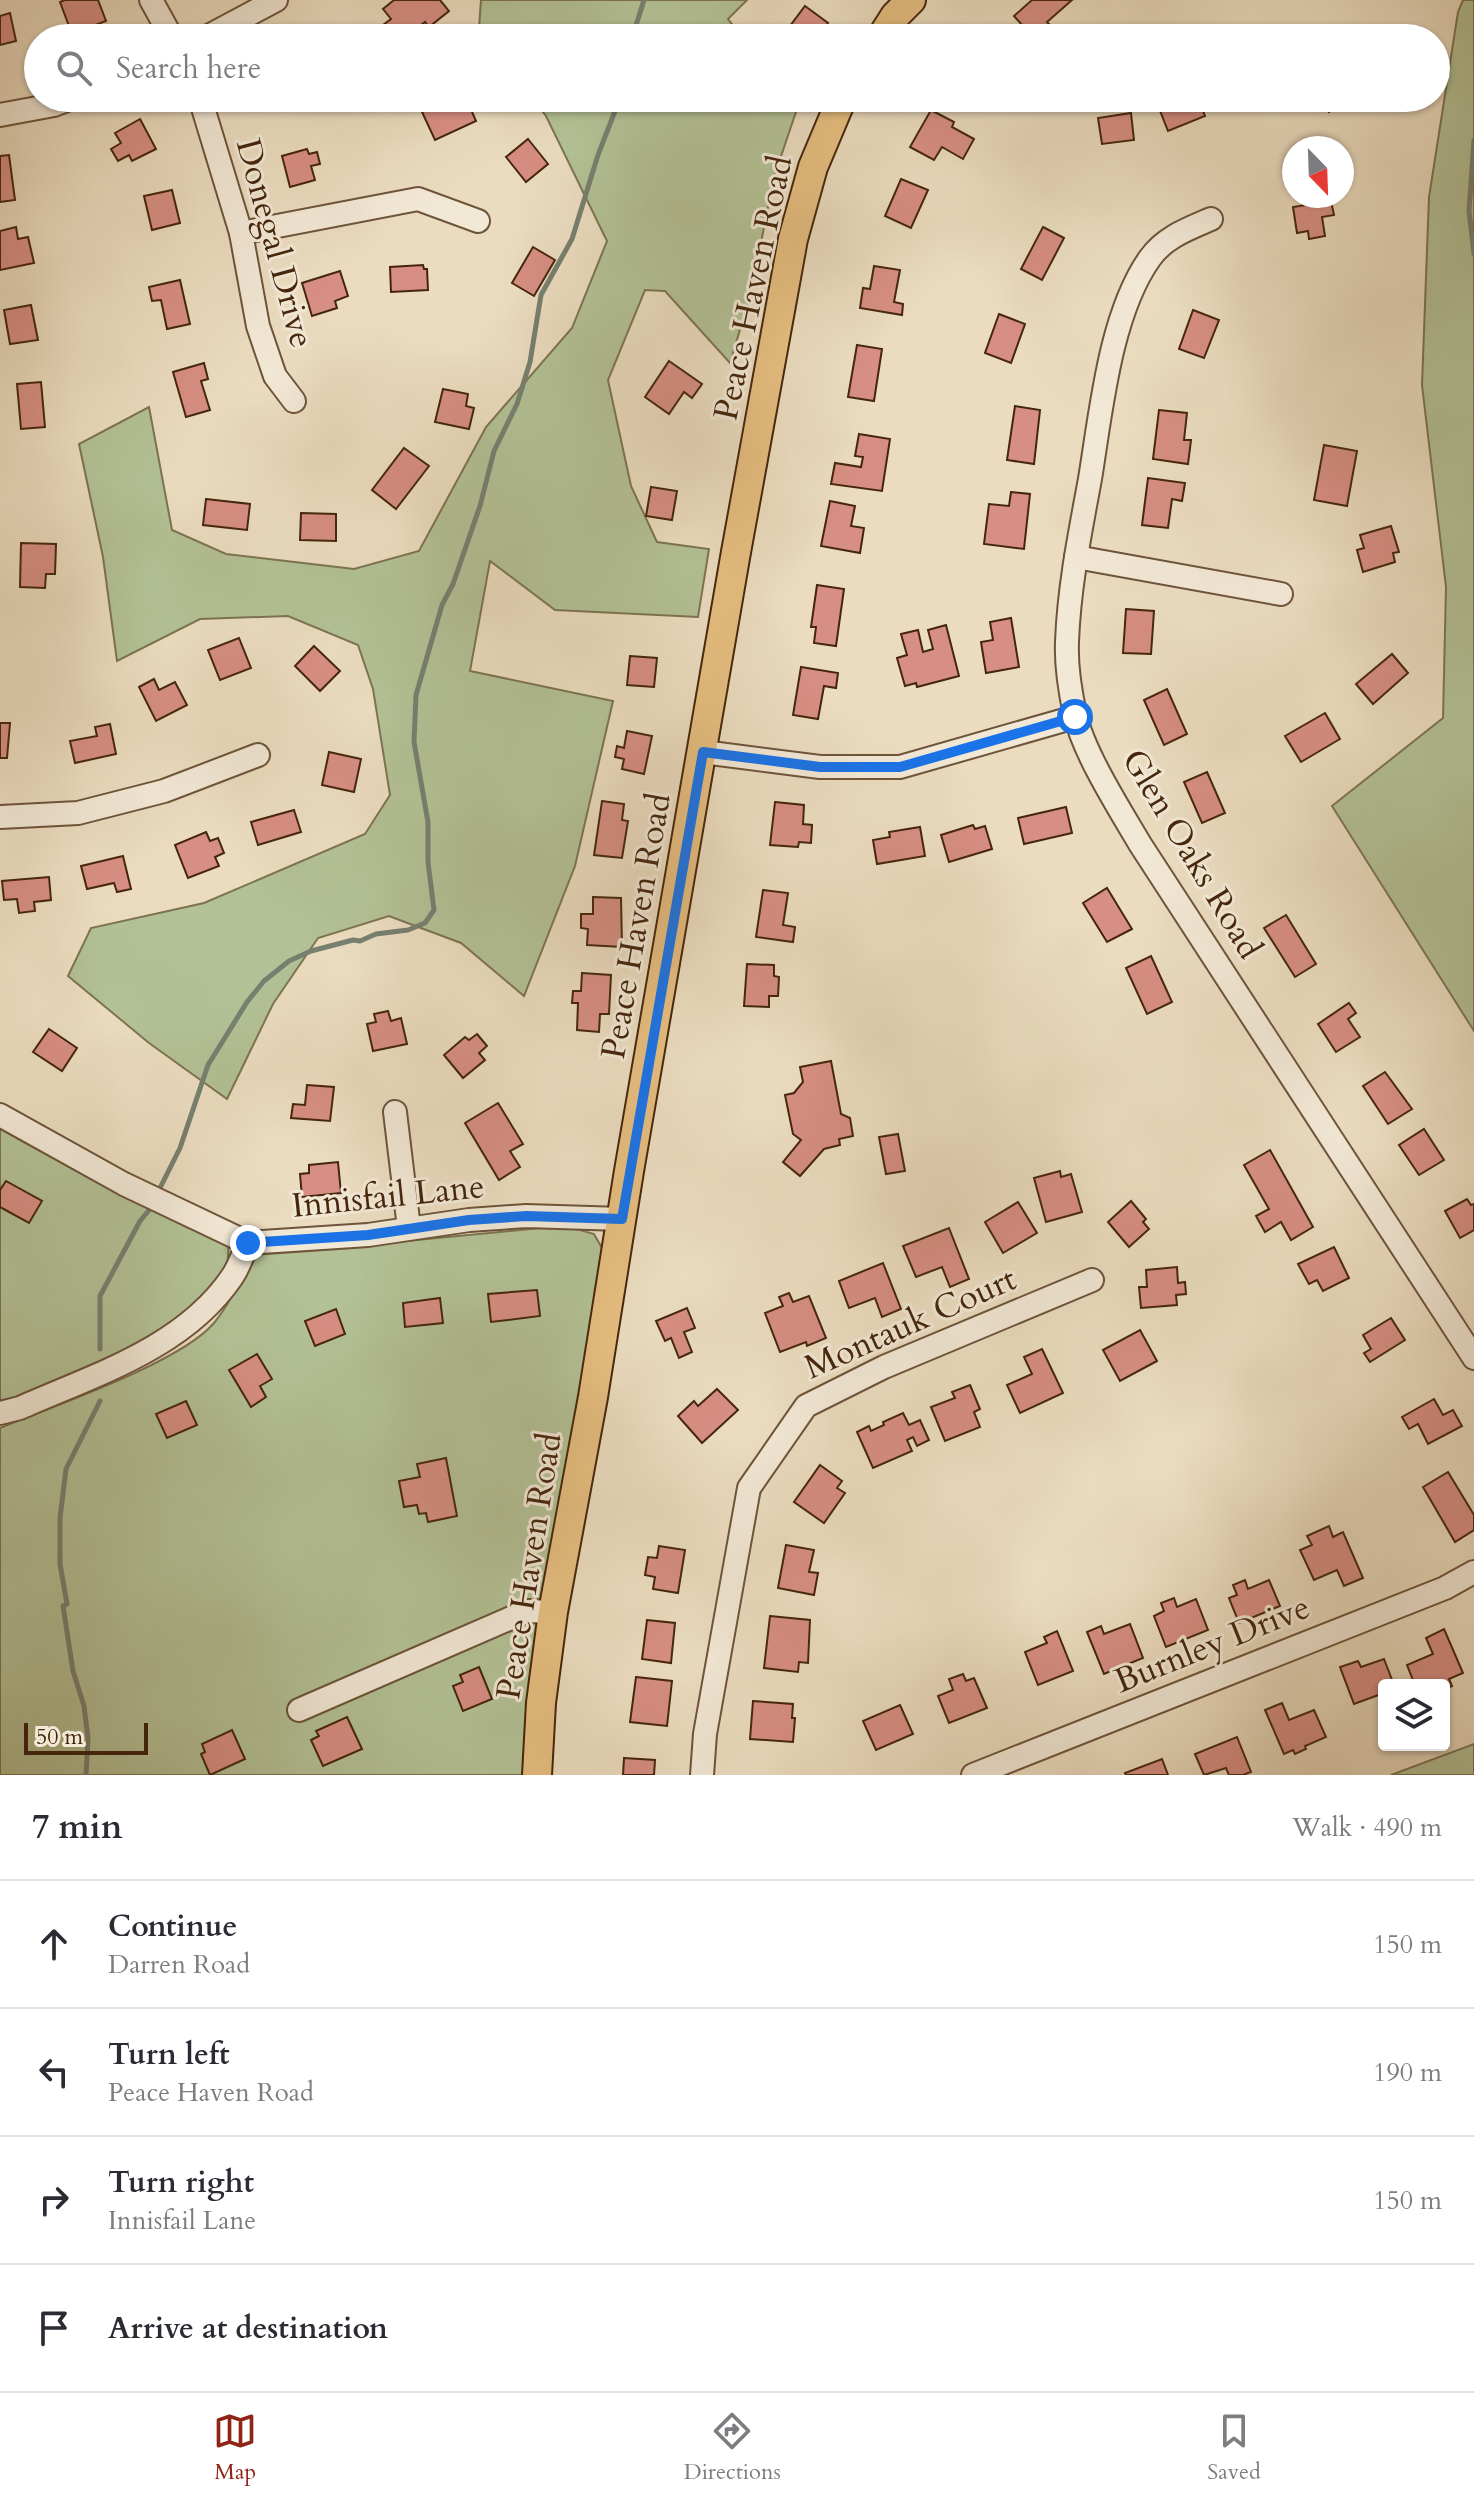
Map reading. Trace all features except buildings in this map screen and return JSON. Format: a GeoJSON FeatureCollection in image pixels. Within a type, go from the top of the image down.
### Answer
{"type":"FeatureCollection","features":[{"type":"Feature","properties":{"kind":"main road"},"geometry":{"type":"LineString","coordinates":[[890,24],[911,0]]}},
{"type":"Feature","properties":{"kind":"main road","name":"Peace Haven Road"},"geometry":{"type":"LineString","coordinates":[[537,1775],[541,1703],[553,1612],[793,239],[813,167],[836,112]]}},
{"type":"Feature","properties":{"kind":"street"},"geometry":{"type":"LineString","coordinates":[[151,0],[164,24]]}},
{"type":"Feature","properties":{"kind":"street"},"geometry":{"type":"LineString","coordinates":[[231,24],[276,0]]}},
{"type":"Feature","properties":{"kind":"street"},"geometry":{"type":"LineString","coordinates":[[0,115],[24,111]]}},
{"type":"Feature","properties":{"kind":"street","name":"Donegal Drive"},"geometry":{"type":"LineString","coordinates":[[204,112],[241,233],[258,326],[275,376],[294,401]]}},
{"type":"Feature","properties":{"kind":"street"},"geometry":{"type":"LineString","coordinates":[[241,233],[418,199],[478,221]]}},
{"type":"Feature","properties":{"kind":"street","name":"Glen Oaks Road"},"geometry":{"type":"LineString","coordinates":[[1211,219],[1161,245],[1149,259],[1121,317],[1103,398],[1076,557],[1067,643],[1075,717],[1116,803],[1140,844],[1474,1358]]}},
{"type":"Feature","properties":{"kind":"street"},"geometry":{"type":"LineString","coordinates":[[1076,557],[1281,594]]}},
{"type":"Feature","properties":{"kind":"street"},"geometry":{"type":"LineString","coordinates":[[703,752],[820,767],[900,767],[1075,717]]}},
{"type":"Feature","properties":{"kind":"street"},"geometry":{"type":"LineString","coordinates":[[0,817],[78,813],[164,791],[258,755]]}},
{"type":"Feature","properties":{"kind":"street"},"geometry":{"type":"LineString","coordinates":[[395,1112],[409,1228]]}},
{"type":"Feature","properties":{"kind":"street","name":"Innisfail Lane"},"geometry":{"type":"LineString","coordinates":[[0,1115],[124,1184],[248,1243],[368,1235],[469,1220],[526,1216],[622,1219]]}},
{"type":"Feature","properties":{"kind":"street"},"geometry":{"type":"LineString","coordinates":[[0,1413],[20,1408],[146,1352],[193,1319],[232,1277],[248,1243]]}},
{"type":"Feature","properties":{"kind":"street","name":"Montauk Court"},"geometry":{"type":"LineString","coordinates":[[702,1775],[705,1734],[749,1488],[806,1406],[884,1367],[1092,1280]]}},
{"type":"Feature","properties":{"kind":"street","name":"Burnley Drive"},"geometry":{"type":"LineString","coordinates":[[973,1775],[1445,1588],[1474,1572]]}},
{"type":"Feature","properties":{"kind":"street"},"geometry":{"type":"LineString","coordinates":[[299,1710],[527,1611],[553,1612]]}},
{"type":"Feature","properties":{"kind":"green space"},"geometry":{"type":"Polygon","coordinates":[[[481,0],[747,0],[728,19],[732,24],[479,24],[481,0]]]}},
{"type":"Feature","properties":{"kind":"green space"},"geometry":{"type":"Polygon","coordinates":[[[1463,0],[1474,0],[1474,1031],[1332,806],[1443,718],[1446,587],[1422,385],[1429,197],[1442,112],[1450,112],[1450,63],[1458,12],[1463,0]]]}},
{"type":"Feature","properties":{"kind":"green space"},"geometry":{"type":"Polygon","coordinates":[[[543,112],[796,112],[774,177],[751,293],[730,363],[665,291],[645,290],[608,380],[631,486],[657,542],[709,549],[698,617],[555,610],[490,561],[470,671],[613,701],[575,866],[524,996],[461,943],[389,916],[318,938],[273,1004],[227,1099],[149,1043],[68,976],[91,928],[204,903],[365,834],[390,795],[373,689],[358,645],[288,616],[200,619],[117,661],[103,557],[79,444],[149,407],[172,530],[226,554],[354,569],[419,551],[486,427],[572,328],[607,241],[543,112]]]}},
{"type":"Feature","properties":{"kind":"green space"},"geometry":{"type":"Polygon","coordinates":[[[0,1122],[181,1224],[229,1244],[227,1268],[212,1293],[160,1339],[0,1406],[0,1122]]]}},
{"type":"Feature","properties":{"kind":"green space"},"geometry":{"type":"Polygon","coordinates":[[[551,1227],[573,1228],[594,1234],[606,1255],[526,1775],[0,1775],[0,1428],[145,1368],[197,1338],[214,1323],[232,1296],[257,1248],[344,1247],[551,1227]]]}},
{"type":"Feature","properties":{"kind":"green space"},"geometry":{"type":"Polygon","coordinates":[[[1474,1744],[1474,1775],[1391,1775],[1474,1744]]]}},
{"type":"Feature","properties":{"kind":"waterway"},"geometry":{"type":"LineString","coordinates":[[636,24],[644,0]]}},
{"type":"Feature","properties":{"kind":"waterway"},"geometry":{"type":"LineString","coordinates":[[161,1186],[180,1148],[208,1065],[247,1002],[264,981],[289,961],[311,951],[360,941],[376,934],[408,930],[425,923],[434,910],[428,862],[428,822],[414,742],[416,695],[442,605],[453,584],[480,506],[494,451],[517,404],[530,362],[541,295],[572,239],[615,112]]}},
{"type":"Feature","properties":{"kind":"waterway"},"geometry":{"type":"LineString","coordinates":[[1474,140],[1469,211],[1474,254]]}},
{"type":"Feature","properties":{"kind":"waterway"},"geometry":{"type":"LineString","coordinates":[[100,1349],[100,1296],[140,1221],[150,1209]]}},
{"type":"Feature","properties":{"kind":"waterway"},"geometry":{"type":"LineString","coordinates":[[86,1775],[88,1738],[84,1706],[73,1671],[63,1606],[67,1604],[60,1564],[60,1518],[66,1469],[100,1401]]}},
{"type":"Feature","properties":{"kind":"route"},"geometry":{"type":"LineString","coordinates":[[248,1243],[368,1235],[469,1220],[526,1216],[622,1219],[703,752],[820,767],[900,767],[1075,717]]}}]}
